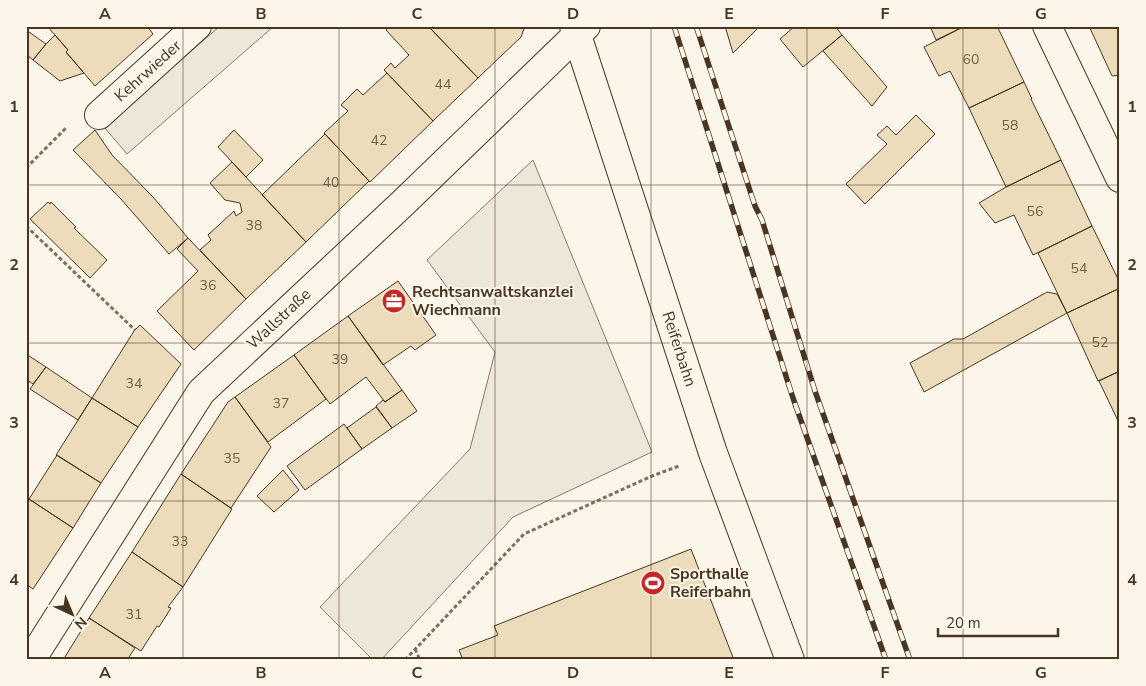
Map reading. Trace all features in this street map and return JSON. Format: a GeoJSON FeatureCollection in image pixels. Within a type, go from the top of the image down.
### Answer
{"type":"FeatureCollection","features":[{"type":"Feature","properties":{"kind":"street","name":"Kehrwieder"},"geometry":{"type":"LineString","coordinates":[[98,115],[197,26]]}},
{"type":"Feature","properties":{"kind":"street"},"geometry":{"type":"LineString","coordinates":[[1047,26],[1109,132],[1120,178]]}},
{"type":"Feature","properties":{"kind":"street","name":"Wallstraße"},"geometry":{"type":"LineString","coordinates":[[31,660],[200,392],[403,203],[579,29]]}},
{"type":"Feature","properties":{"kind":"street","name":"Reiferbahn"},"geometry":{"type":"LineString","coordinates":[[579,29],[713,453],[790,660]]}},
{"type":"Feature","properties":{"kind":"path"},"geometry":{"type":"LineString","coordinates":[[26,168],[59,136]]}},
{"type":"Feature","properties":{"kind":"path"},"geometry":{"type":"LineString","coordinates":[[26,226],[135,330]]}},
{"type":"Feature","properties":{"kind":"path"},"geometry":{"type":"LineString","coordinates":[[405,660],[524,534],[679,466]]}},
{"type":"Feature","properties":{"kind":"path"},"geometry":{"type":"LineString","coordinates":[[415,648],[420,660]]}},
{"type":"Feature","properties":{"kind":"shaded area"},"geometry":{"type":"Polygon","coordinates":[[[220,26],[274,26],[127,154],[104,127],[220,26]]]}},
{"type":"Feature","properties":{"kind":"shaded area"},"geometry":{"type":"Polygon","coordinates":[[[533,160],[652,452],[513,517],[381,660],[373,660],[320,607],[470,449],[495,352],[427,260],[533,160]]]}},
{"type":"Feature","properties":{"kind":"building"},"geometry":{"type":"Polygon","coordinates":[[[47,26],[147,26],[153,34],[95,86],[47,26]]]}},
{"type":"Feature","properties":{"kind":"building"},"geometry":{"type":"Polygon","coordinates":[[[390,26],[428,26],[478,78],[433,121],[384,70],[391,63],[395,68],[409,55],[386,30],[390,26]]]}},
{"type":"Feature","properties":{"kind":"building"},"geometry":{"type":"Polygon","coordinates":[[[428,26],[525,26],[521,37],[478,78],[428,26]]]}},
{"type":"Feature","properties":{"kind":"building"},"geometry":{"type":"Polygon","coordinates":[[[725,26],[760,26],[733,53],[725,26]]]}},
{"type":"Feature","properties":{"kind":"building"},"geometry":{"type":"Polygon","coordinates":[[[795,26],[835,26],[842,35],[803,67],[780,39],[795,26]]]}},
{"type":"Feature","properties":{"kind":"building"},"geometry":{"type":"Polygon","coordinates":[[[930,26],[965,26],[936,40],[930,26]]]}},
{"type":"Feature","properties":{"kind":"building"},"geometry":{"type":"Polygon","coordinates":[[[965,26],[997,26],[1024,82],[969,108],[950,71],[939,76],[924,47],[965,26]]]}},
{"type":"Feature","properties":{"kind":"building"},"geometry":{"type":"Polygon","coordinates":[[[1089,26],[1120,26],[1120,75],[1112,76],[1089,26]]]}},
{"type":"Feature","properties":{"kind":"building"},"geometry":{"type":"Polygon","coordinates":[[[29,32],[46,44],[33,60],[26,54],[26,36],[29,32]]]}},
{"type":"Feature","properties":{"kind":"building"},"geometry":{"type":"Polygon","coordinates":[[[55,35],[68,50],[66,52],[84,73],[60,81],[33,60],[55,35]]]}},
{"type":"Feature","properties":{"kind":"building"},"geometry":{"type":"Polygon","coordinates":[[[842,35],[887,87],[872,106],[823,51],[842,35]]]}},
{"type":"Feature","properties":{"kind":"building"},"geometry":{"type":"Polygon","coordinates":[[[387,73],[433,121],[370,182],[324,133],[348,111],[341,105],[357,89],[363,95],[387,73]]]}},
{"type":"Feature","properties":{"kind":"building"},"geometry":{"type":"Polygon","coordinates":[[[1024,82],[1061,160],[1006,187],[969,108],[1024,82]]]}},
{"type":"Feature","properties":{"kind":"building"},"geometry":{"type":"Polygon","coordinates":[[[916,115],[935,134],[865,204],[846,184],[887,144],[877,135],[887,126],[896,135],[916,115]]]}},
{"type":"Feature","properties":{"kind":"building"},"geometry":{"type":"Polygon","coordinates":[[[95,130],[112,155],[153,197],[188,238],[169,254],[120,198],[73,150],[95,130]]]}},
{"type":"Feature","properties":{"kind":"building"},"geometry":{"type":"Polygon","coordinates":[[[234,130],[263,160],[246,177],[218,147],[234,130]]]}},
{"type":"Feature","properties":{"kind":"building"},"geometry":{"type":"Polygon","coordinates":[[[325,134],[369,181],[306,242],[262,195],[325,134]]]}},
{"type":"Feature","properties":{"kind":"building"},"geometry":{"type":"Polygon","coordinates":[[[1061,160],[1092,226],[1033,255],[1014,215],[995,223],[979,203],[1006,187],[1061,160]]]}},
{"type":"Feature","properties":{"kind":"building"},"geometry":{"type":"Polygon","coordinates":[[[232,162],[306,242],[246,299],[200,250],[211,240],[208,235],[234,211],[236,216],[242,212],[240,203],[225,200],[210,183],[232,162]]]}},
{"type":"Feature","properties":{"kind":"building"},"geometry":{"type":"Polygon","coordinates":[[[48,202],[50,204],[51,202],[76,227],[74,228],[107,260],[90,278],[30,219],[48,202]]]}},
{"type":"Feature","properties":{"kind":"building"},"geometry":{"type":"Polygon","coordinates":[[[1092,226],[1120,283],[1120,288],[1067,313],[1038,253],[1092,226]]]}},
{"type":"Feature","properties":{"kind":"building"},"geometry":{"type":"Polygon","coordinates":[[[188,238],[246,299],[194,350],[157,311],[198,271],[177,249],[188,238]]]}},
{"type":"Feature","properties":{"kind":"building"},"geometry":{"type":"Polygon","coordinates":[[[398,281],[436,335],[415,350],[411,346],[383,365],[348,316],[398,281]]]}},
{"type":"Feature","properties":{"kind":"building"},"geometry":{"type":"Polygon","coordinates":[[[1120,288],[1120,371],[1098,381],[1067,313],[1120,288]]]}},
{"type":"Feature","properties":{"kind":"building"},"geometry":{"type":"Polygon","coordinates":[[[1047,292],[1057,294],[1067,313],[924,392],[910,363],[954,339],[963,339],[1047,292]]]}},
{"type":"Feature","properties":{"kind":"building"},"geometry":{"type":"Polygon","coordinates":[[[348,316],[402,390],[385,402],[366,377],[330,404],[294,355],[348,316]]]}},
{"type":"Feature","properties":{"kind":"building"},"geometry":{"type":"Polygon","coordinates":[[[140,325],[181,364],[138,427],[92,398],[134,331],[140,325]]]}},
{"type":"Feature","properties":{"kind":"building"},"geometry":{"type":"Polygon","coordinates":[[[26,354],[46,367],[33,384],[26,379],[26,354]]]}},
{"type":"Feature","properties":{"kind":"building"},"geometry":{"type":"Polygon","coordinates":[[[294,355],[326,399],[268,442],[235,397],[294,355]]]}},
{"type":"Feature","properties":{"kind":"building"},"geometry":{"type":"Polygon","coordinates":[[[46,367],[92,398],[78,420],[30,389],[46,367]]]}},
{"type":"Feature","properties":{"kind":"building"},"geometry":{"type":"Polygon","coordinates":[[[1120,371],[1120,425],[1099,381],[1120,371]]]}},
{"type":"Feature","properties":{"kind":"building"},"geometry":{"type":"Polygon","coordinates":[[[402,390],[417,411],[392,428],[376,406],[402,390]]]}},
{"type":"Feature","properties":{"kind":"building"},"geometry":{"type":"Polygon","coordinates":[[[235,397],[271,447],[231,508],[181,474],[228,402],[235,397]]]}},
{"type":"Feature","properties":{"kind":"building"},"geometry":{"type":"Polygon","coordinates":[[[92,398],[138,427],[101,483],[56,455],[92,398]]]}},
{"type":"Feature","properties":{"kind":"building"},"geometry":{"type":"Polygon","coordinates":[[[376,407],[392,428],[362,449],[347,428],[376,407]]]}},
{"type":"Feature","properties":{"kind":"building"},"geometry":{"type":"Polygon","coordinates":[[[344,424],[362,449],[305,490],[287,466],[344,424]]]}},
{"type":"Feature","properties":{"kind":"building"},"geometry":{"type":"Polygon","coordinates":[[[57,455],[101,483],[73,528],[29,499],[57,455]]]}},
{"type":"Feature","properties":{"kind":"building"},"geometry":{"type":"Polygon","coordinates":[[[283,470],[299,490],[274,512],[257,496],[283,470]]]}},
{"type":"Feature","properties":{"kind":"building"},"geometry":{"type":"Polygon","coordinates":[[[181,474],[232,509],[183,587],[132,552],[181,474]]]}},
{"type":"Feature","properties":{"kind":"building"},"geometry":{"type":"Polygon","coordinates":[[[29,499],[73,528],[33,589],[26,584],[26,503],[29,499]]]}},
{"type":"Feature","properties":{"kind":"building","name":"Sporthalle Reiferbahn"},"geometry":{"type":"Polygon","coordinates":[[[691,549],[734,660],[463,660],[459,650],[498,635],[494,626],[691,549]]]}},
{"type":"Feature","properties":{"kind":"building"},"geometry":{"type":"Polygon","coordinates":[[[132,552],[183,587],[168,607],[171,608],[159,627],[157,626],[141,651],[89,618],[132,552]]]}},
{"type":"Feature","properties":{"kind":"building"},"geometry":{"type":"Polygon","coordinates":[[[89,618],[135,648],[127,660],[63,660],[89,618]]]}},
{"type":"Feature","properties":{"kind":"railway"},"geometry":{"type":"LineString","coordinates":[[674,26],[793,398],[886,660]]}},
{"type":"Feature","properties":{"kind":"railway"},"geometry":{"type":"LineString","coordinates":[[696,26],[755,206],[762,220],[815,391],[910,660]]}},
{"type":"Feature","properties":{"kind":"place","name":"Rechtsanwaltskanzlei Wiechmann"},"geometry":{"type":"Point","coordinates":[394,301]}},
{"type":"Feature","properties":{"kind":"place","name":"Sporthalle Reiferbahn"},"geometry":{"type":"Point","coordinates":[653,583]}}]}
